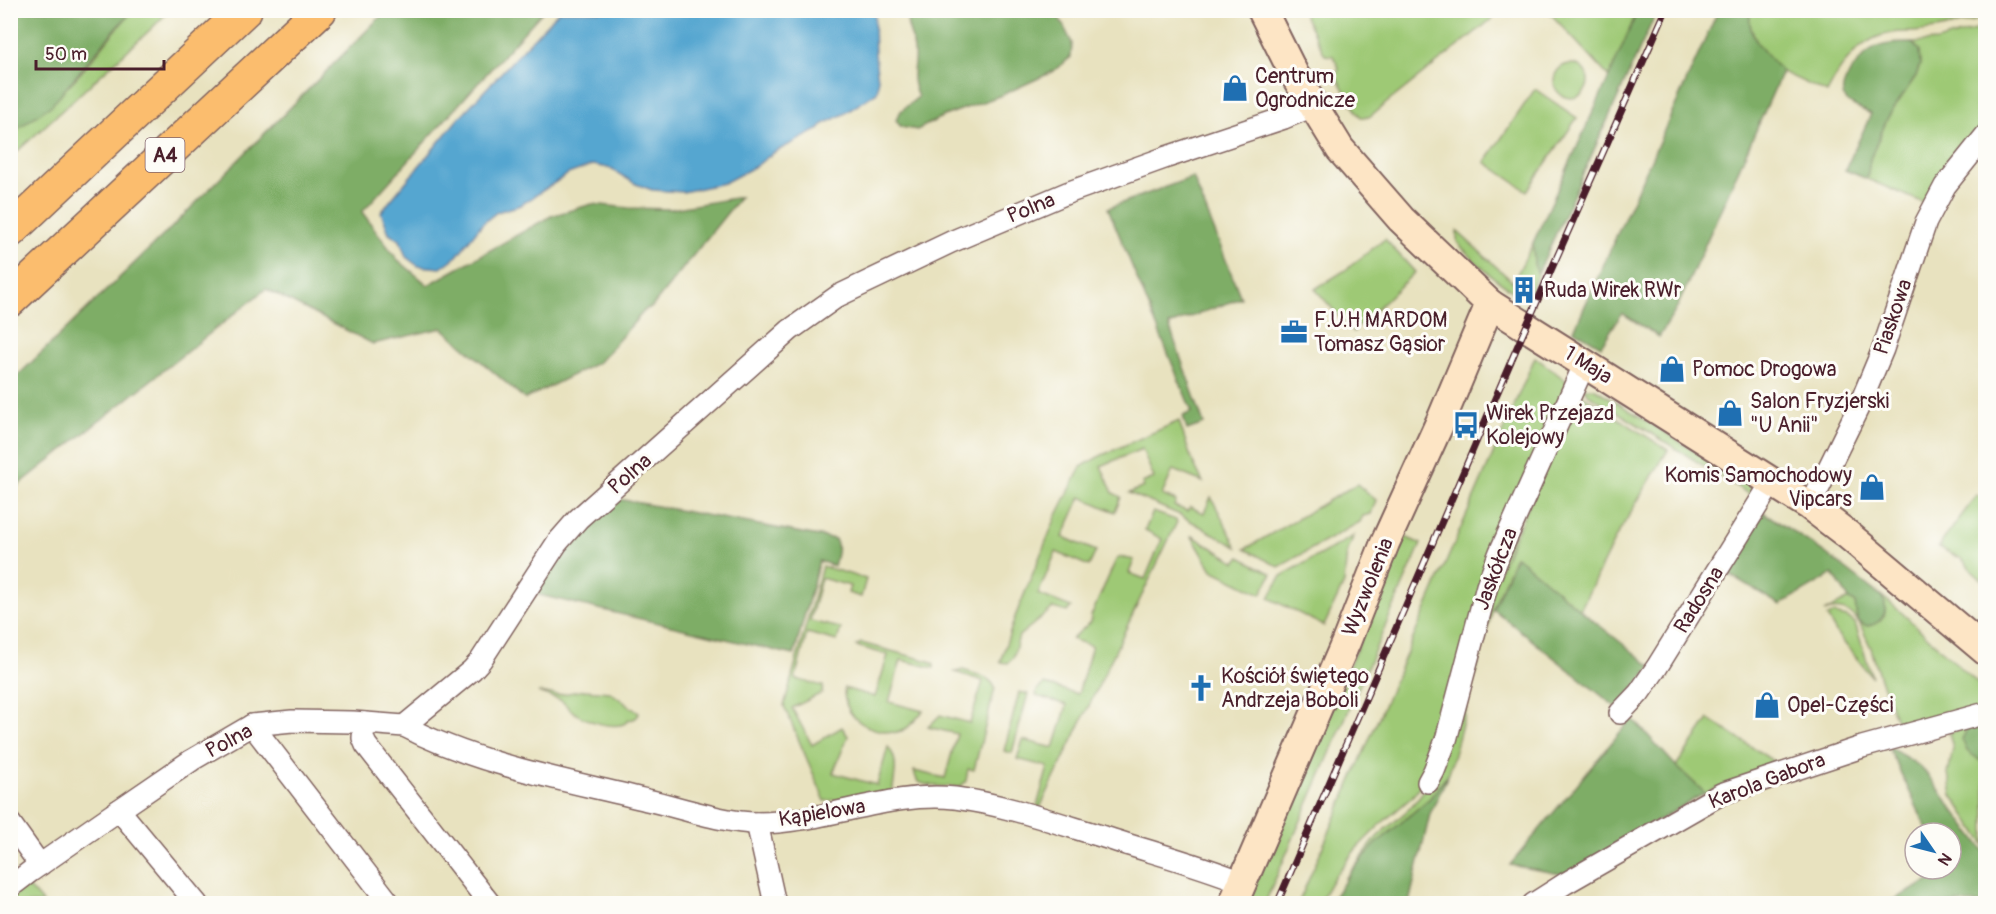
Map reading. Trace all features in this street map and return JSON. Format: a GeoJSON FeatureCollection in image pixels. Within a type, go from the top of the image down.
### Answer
{"type":"FeatureCollection","features":[{"type":"Feature","properties":{"kind":"highway","name":"A4"},"geometry":{"type":"LineString","coordinates":[[10,231],[245,10]]}},
{"type":"Feature","properties":{"kind":"highway","name":"A4"},"geometry":{"type":"LineString","coordinates":[[10,300],[320,10]]}},
{"type":"Feature","properties":{"kind":"main road","name":"1 Maja"},"geometry":{"type":"LineString","coordinates":[[1262,10],[1293,74],[1340,149],[1376,192],[1425,243],[1490,304],[1810,506],[1986,651]]}},
{"type":"Feature","properties":{"kind":"main road","name":"Wyzwolenia"},"geometry":{"type":"LineString","coordinates":[[1237,893],[1346,642],[1385,543],[1442,418],[1490,304]]}},
{"type":"Feature","properties":{"kind":"street","name":"Polna"},"geometry":{"type":"LineString","coordinates":[[10,887],[192,760],[252,725],[292,722],[404,726],[481,660],[557,543],[578,519],[777,340],[838,296],[933,250],[1096,182],[1313,106]]}},
{"type":"Feature","properties":{"kind":"street","name":"Piaskowa"},"geometry":{"type":"LineString","coordinates":[[1810,506],[1860,404],[1878,360],[1926,222],[1945,186],[1986,135]]}},
{"type":"Feature","properties":{"kind":"street","name":"Jaskółcza"},"geometry":{"type":"LineString","coordinates":[[1428,782],[1446,740],[1481,605],[1494,566],[1585,363]]}},
{"type":"Feature","properties":{"kind":"street","name":"Radosna"},"geometry":{"type":"LineString","coordinates":[[1620,713],[1639,693],[1657,667],[1772,482]]}},
{"type":"Feature","properties":{"kind":"street","name":"Karola Gabora"},"geometry":{"type":"LineString","coordinates":[[1533,903],[1721,794],[1862,747],[1986,713]]}},
{"type":"Feature","properties":{"kind":"street"},"geometry":{"type":"LineString","coordinates":[[364,723],[363,738],[366,745],[490,903]]}},
{"type":"Feature","properties":{"kind":"street"},"geometry":{"type":"LineString","coordinates":[[252,725],[390,903]]}},
{"type":"Feature","properties":{"kind":"street","name":"Kąpielowa"},"geometry":{"type":"LineString","coordinates":[[404,726],[439,743],[491,760],[701,813],[757,823],[819,816],[910,799],[953,798],[974,801],[1076,829],[1237,893]]}},
{"type":"Feature","properties":{"kind":"street"},"geometry":{"type":"LineString","coordinates":[[119,810],[197,903]]}},
{"type":"Feature","properties":{"kind":"street"},"geometry":{"type":"LineString","coordinates":[[10,823],[40,865]]}},
{"type":"Feature","properties":{"kind":"street"},"geometry":{"type":"LineString","coordinates":[[757,823],[775,903]]}},
{"type":"Feature","properties":{"kind":"green space"},"geometry":{"type":"Polygon","coordinates":[[[11,10],[133,11],[52,105],[11,133],[11,10]]]}},
{"type":"Feature","properties":{"kind":"green space"},"geometry":{"type":"Polygon","coordinates":[[[1049,10],[1057,13],[1072,43],[1071,57],[1052,72],[1002,95],[944,116],[917,130],[901,127],[896,120],[901,111],[918,97],[913,82],[914,51],[908,24],[909,11],[1049,10]]]}},
{"type":"Feature","properties":{"kind":"green space"},"geometry":{"type":"Polygon","coordinates":[[[1638,10],[1657,11],[1537,272],[1534,264],[1533,243],[1638,10]]]}},
{"type":"Feature","properties":{"kind":"green space"},"geometry":{"type":"Polygon","coordinates":[[[1750,10],[1911,10],[1926,15],[1934,15],[1942,11],[1986,11],[1985,18],[1937,29],[1893,33],[1871,40],[1861,46],[1845,63],[1827,93],[1782,72],[1759,48],[1749,22],[1750,10]]]}},
{"type":"Feature","properties":{"kind":"green space"},"geometry":{"type":"Polygon","coordinates":[[[133,11],[169,11],[11,157],[11,133],[43,109],[72,82],[133,11]]]}},
{"type":"Feature","properties":{"kind":"green space"},"geometry":{"type":"Polygon","coordinates":[[[386,11],[543,11],[362,212],[397,259],[428,285],[551,216],[592,204],[671,209],[740,197],[651,308],[646,309],[599,362],[525,399],[442,328],[373,344],[266,289],[15,488],[11,487],[11,382],[172,227],[386,11]]]}},
{"type":"Feature","properties":{"kind":"green space"},"geometry":{"type":"Polygon","coordinates":[[[1302,11],[1502,11],[1369,117],[1361,117],[1338,80],[1336,75],[1339,68],[1333,56],[1325,55],[1302,11]]]}},
{"type":"Feature","properties":{"kind":"green space"},"geometry":{"type":"Polygon","coordinates":[[[1548,11],[1638,11],[1609,77],[1548,11]]]}},
{"type":"Feature","properties":{"kind":"green space"},"geometry":{"type":"Polygon","coordinates":[[[1718,11],[1750,11],[1754,38],[1782,72],[1676,310],[1659,337],[1622,313],[1601,346],[1574,330],[1718,11]]]}},
{"type":"Feature","properties":{"kind":"green space"},"geometry":{"type":"Polygon","coordinates":[[[1985,27],[1985,125],[1924,203],[1867,179],[1870,159],[1888,117],[1916,76],[1920,64],[1916,46],[1912,43],[1937,41],[1985,27]]]}},
{"type":"Feature","properties":{"kind":"green space"},"geometry":{"type":"Polygon","coordinates":[[[1912,43],[1919,50],[1920,64],[1916,76],[1888,117],[1870,159],[1867,179],[1845,170],[1871,114],[1846,100],[1843,92],[1847,79],[1856,65],[1870,51],[1882,45],[1912,43]]]}},
{"type":"Feature","properties":{"kind":"green space"},"geometry":{"type":"Polygon","coordinates":[[[1571,64],[1583,69],[1588,81],[1583,93],[1571,98],[1559,93],[1554,81],[1559,69],[1571,64]]]}},
{"type":"Feature","properties":{"kind":"green space"},"geometry":{"type":"Polygon","coordinates":[[[1535,89],[1577,118],[1527,191],[1485,162],[1535,89]]]}},
{"type":"Feature","properties":{"kind":"green space"},"geometry":{"type":"Polygon","coordinates":[[[1193,177],[1241,298],[1169,325],[1204,424],[1187,430],[1183,416],[1192,412],[1108,208],[1193,177]]]}},
{"type":"Feature","properties":{"kind":"green space"},"geometry":{"type":"Polygon","coordinates":[[[1457,231],[1513,282],[1533,243],[1534,264],[1537,272],[1539,271],[1527,300],[1507,288],[1473,259],[1457,242],[1457,231]]]}},
{"type":"Feature","properties":{"kind":"green space"},"geometry":{"type":"Polygon","coordinates":[[[1385,239],[1415,272],[1353,332],[1315,289],[1344,271],[1385,239]]]}},
{"type":"Feature","properties":{"kind":"green space"},"geometry":{"type":"Polygon","coordinates":[[[1535,357],[1568,382],[1425,779],[1412,797],[1356,849],[1334,877],[1319,903],[1298,904],[1535,357]]]}},
{"type":"Feature","properties":{"kind":"green space"},"geometry":{"type":"Polygon","coordinates":[[[1584,388],[1594,388],[1759,491],[1755,498],[1589,395],[1584,388]]]}},
{"type":"Feature","properties":{"kind":"green space"},"geometry":{"type":"Polygon","coordinates":[[[1579,393],[1668,450],[1616,537],[1580,610],[1515,556],[1493,609],[1449,773],[1430,798],[1376,844],[1345,879],[1377,837],[1410,808],[1429,784],[1483,607],[1579,393]]]}},
{"type":"Feature","properties":{"kind":"green space"},"geometry":{"type":"Polygon","coordinates":[[[1179,421],[1191,458],[1203,482],[1173,470],[1162,495],[1176,501],[1174,506],[1187,511],[1190,507],[1204,513],[1211,497],[1237,547],[1180,515],[1129,493],[1144,487],[1142,483],[1154,478],[1142,449],[1101,466],[1113,493],[1121,497],[1115,512],[1081,497],[1063,537],[1096,551],[1089,566],[1056,552],[1038,594],[1071,607],[1067,612],[1053,608],[1019,636],[1013,658],[1008,663],[1000,662],[1015,617],[1056,517],[1081,467],[1098,457],[1179,421]]]}},
{"type":"Feature","properties":{"kind":"green space"},"geometry":{"type":"Polygon","coordinates":[[[1357,484],[1376,500],[1371,514],[1363,516],[1360,522],[1279,567],[1245,549],[1357,484]]]}},
{"type":"Feature","properties":{"kind":"green space"},"geometry":{"type":"Polygon","coordinates":[[[1977,495],[1985,501],[1985,582],[1962,559],[1938,547],[1977,495]]]}},
{"type":"Feature","properties":{"kind":"green space"},"geometry":{"type":"Polygon","coordinates":[[[613,498],[835,539],[837,556],[834,566],[819,561],[794,655],[535,594],[565,546],[613,498]]]}},
{"type":"Feature","properties":{"kind":"green space"},"geometry":{"type":"Polygon","coordinates":[[[1153,512],[1177,522],[1040,808],[1037,806],[1048,767],[1017,759],[1023,740],[1054,748],[1067,705],[1036,696],[1037,690],[1044,684],[1078,694],[1092,646],[1071,639],[1091,622],[1091,616],[1116,560],[1120,557],[1134,560],[1129,573],[1145,579],[1162,539],[1145,530],[1153,512]]]}},
{"type":"Feature","properties":{"kind":"green space"},"geometry":{"type":"Polygon","coordinates":[[[1763,512],[1824,552],[1882,597],[1885,607],[1884,616],[1873,625],[1867,626],[1860,622],[1855,602],[1849,599],[1833,574],[1780,605],[1727,573],[1763,512]]]}},
{"type":"Feature","properties":{"kind":"green space"},"geometry":{"type":"Polygon","coordinates":[[[1191,535],[1236,562],[1240,557],[1272,574],[1261,594],[1212,570],[1191,535]]]}},
{"type":"Feature","properties":{"kind":"green space"},"geometry":{"type":"Polygon","coordinates":[[[1354,536],[1347,552],[1344,583],[1324,626],[1269,598],[1281,576],[1354,536]]]}},
{"type":"Feature","properties":{"kind":"green space"},"geometry":{"type":"Polygon","coordinates":[[[1405,537],[1421,544],[1265,903],[1246,904],[1405,537]]]}},
{"type":"Feature","properties":{"kind":"green space"},"geometry":{"type":"Polygon","coordinates":[[[1516,556],[1652,667],[1617,708],[1493,609],[1516,556]]]}},
{"type":"Feature","properties":{"kind":"green space"},"geometry":{"type":"Polygon","coordinates":[[[822,566],[866,579],[861,597],[848,593],[850,586],[821,578],[810,621],[841,628],[837,641],[807,633],[795,679],[823,686],[822,693],[792,708],[812,745],[842,727],[848,736],[833,773],[877,785],[888,747],[895,763],[892,794],[825,801],[784,706],[822,566]]]}},
{"type":"Feature","properties":{"kind":"green space"},"geometry":{"type":"Polygon","coordinates":[[[1877,592],[1985,690],[1985,708],[1901,733],[1880,679],[1871,648],[1859,622],[1864,625],[1884,616],[1884,603],[1877,592]]]}},
{"type":"Feature","properties":{"kind":"green space"},"geometry":{"type":"Polygon","coordinates":[[[1849,599],[1855,602],[1857,620],[1842,610],[1824,612],[1849,599]]]}},
{"type":"Feature","properties":{"kind":"green space"},"geometry":{"type":"Polygon","coordinates":[[[1833,614],[1847,617],[1855,623],[1872,677],[1837,634],[1827,617],[1833,614]]]}},
{"type":"Feature","properties":{"kind":"green space"},"geometry":{"type":"Polygon","coordinates":[[[861,643],[934,664],[934,668],[901,660],[889,702],[923,711],[912,724],[902,731],[891,732],[867,727],[855,718],[846,705],[844,688],[875,697],[888,655],[856,646],[861,643]]]}},
{"type":"Feature","properties":{"kind":"green space"},"geometry":{"type":"Polygon","coordinates":[[[963,670],[986,678],[995,688],[974,770],[968,769],[966,781],[960,787],[920,783],[914,771],[945,778],[957,734],[928,727],[940,715],[970,723],[983,681],[955,672],[963,670]]]}},
{"type":"Feature","properties":{"kind":"green space"},"geometry":{"type":"Polygon","coordinates":[[[584,690],[610,692],[639,713],[624,724],[600,724],[576,714],[560,700],[538,692],[558,695],[584,690]]]}},
{"type":"Feature","properties":{"kind":"green space"},"geometry":{"type":"Polygon","coordinates":[[[1019,692],[1028,694],[1012,753],[1004,751],[1019,692]]]}},
{"type":"Feature","properties":{"kind":"green space"},"geometry":{"type":"Polygon","coordinates":[[[1632,718],[1676,766],[1705,793],[1566,875],[1510,865],[1632,718]]]}},
{"type":"Feature","properties":{"kind":"green space"},"geometry":{"type":"Polygon","coordinates":[[[1709,719],[1781,766],[1705,793],[1676,766],[1709,719]]]}},
{"type":"Feature","properties":{"kind":"green space"},"geometry":{"type":"Polygon","coordinates":[[[1985,721],[1985,845],[1952,795],[1948,774],[1953,748],[1949,733],[1985,721]]]}},
{"type":"Feature","properties":{"kind":"green space"},"geometry":{"type":"Polygon","coordinates":[[[1985,723],[1985,764],[1967,751],[1962,739],[1968,727],[1985,723]]]}},
{"type":"Feature","properties":{"kind":"green space"},"geometry":{"type":"Polygon","coordinates":[[[1888,746],[1918,765],[1927,774],[1962,821],[1923,821],[1888,746]]]}},
{"type":"Feature","properties":{"kind":"green space"},"geometry":{"type":"Polygon","coordinates":[[[1449,773],[1430,814],[1409,903],[1330,903],[1353,869],[1376,844],[1430,798],[1449,773]]]}},
{"type":"Feature","properties":{"kind":"green space"},"geometry":{"type":"Polygon","coordinates":[[[1963,822],[1985,852],[1986,903],[1885,904],[1930,881],[1963,881],[1963,822]]]}},
{"type":"Feature","properties":{"kind":"green space"},"geometry":{"type":"Polygon","coordinates":[[[25,883],[43,903],[11,904],[11,894],[25,883]]]}},
{"type":"Feature","properties":{"kind":"water"},"geometry":{"type":"Polygon","coordinates":[[[559,11],[875,11],[877,92],[844,114],[822,125],[818,130],[773,153],[756,166],[724,183],[683,192],[652,190],[636,184],[609,168],[593,165],[568,174],[521,205],[497,212],[482,224],[457,256],[441,268],[418,266],[406,257],[400,240],[389,233],[381,212],[457,120],[559,11]]]}},
{"type":"Feature","properties":{"kind":"railway"},"geometry":{"type":"LineString","coordinates":[[1277,904],[1518,345],[1666,10]]}},
{"type":"Feature","properties":{"kind":"place","name":"Centrum Ogrodnicze"},"geometry":{"type":"Point","coordinates":[1235,88]}},
{"type":"Feature","properties":{"kind":"place","name":"Ruda Wirek RWr"},"geometry":{"type":"Point","coordinates":[1524,290]}},
{"type":"Feature","properties":{"kind":"place","name":"F.U.H MARDOM Tomasz Gąsior"},"geometry":{"type":"Point","coordinates":[1294,332]}},
{"type":"Feature","properties":{"kind":"place","name":"Pomoc Drogowa"},"geometry":{"type":"Point","coordinates":[1672,369]}},
{"type":"Feature","properties":{"kind":"place","name":"Salon Fryzjerski \"U Anii\""},"geometry":{"type":"Point","coordinates":[1730,413]}},
{"type":"Feature","properties":{"kind":"place","name":"Wirek Przejazd Kolejowy"},"geometry":{"type":"Point","coordinates":[1466,425]}},
{"type":"Feature","properties":{"kind":"place","name":"Komis Samochodowy Vipcars"},"geometry":{"type":"Point","coordinates":[1872,487]}},
{"type":"Feature","properties":{"kind":"place","name":"Kościół świętego Andrzeja Boboli"},"geometry":{"type":"Point","coordinates":[1201,688]}},
{"type":"Feature","properties":{"kind":"place","name":"Opel-Części"},"geometry":{"type":"Point","coordinates":[1767,705]}}]}
